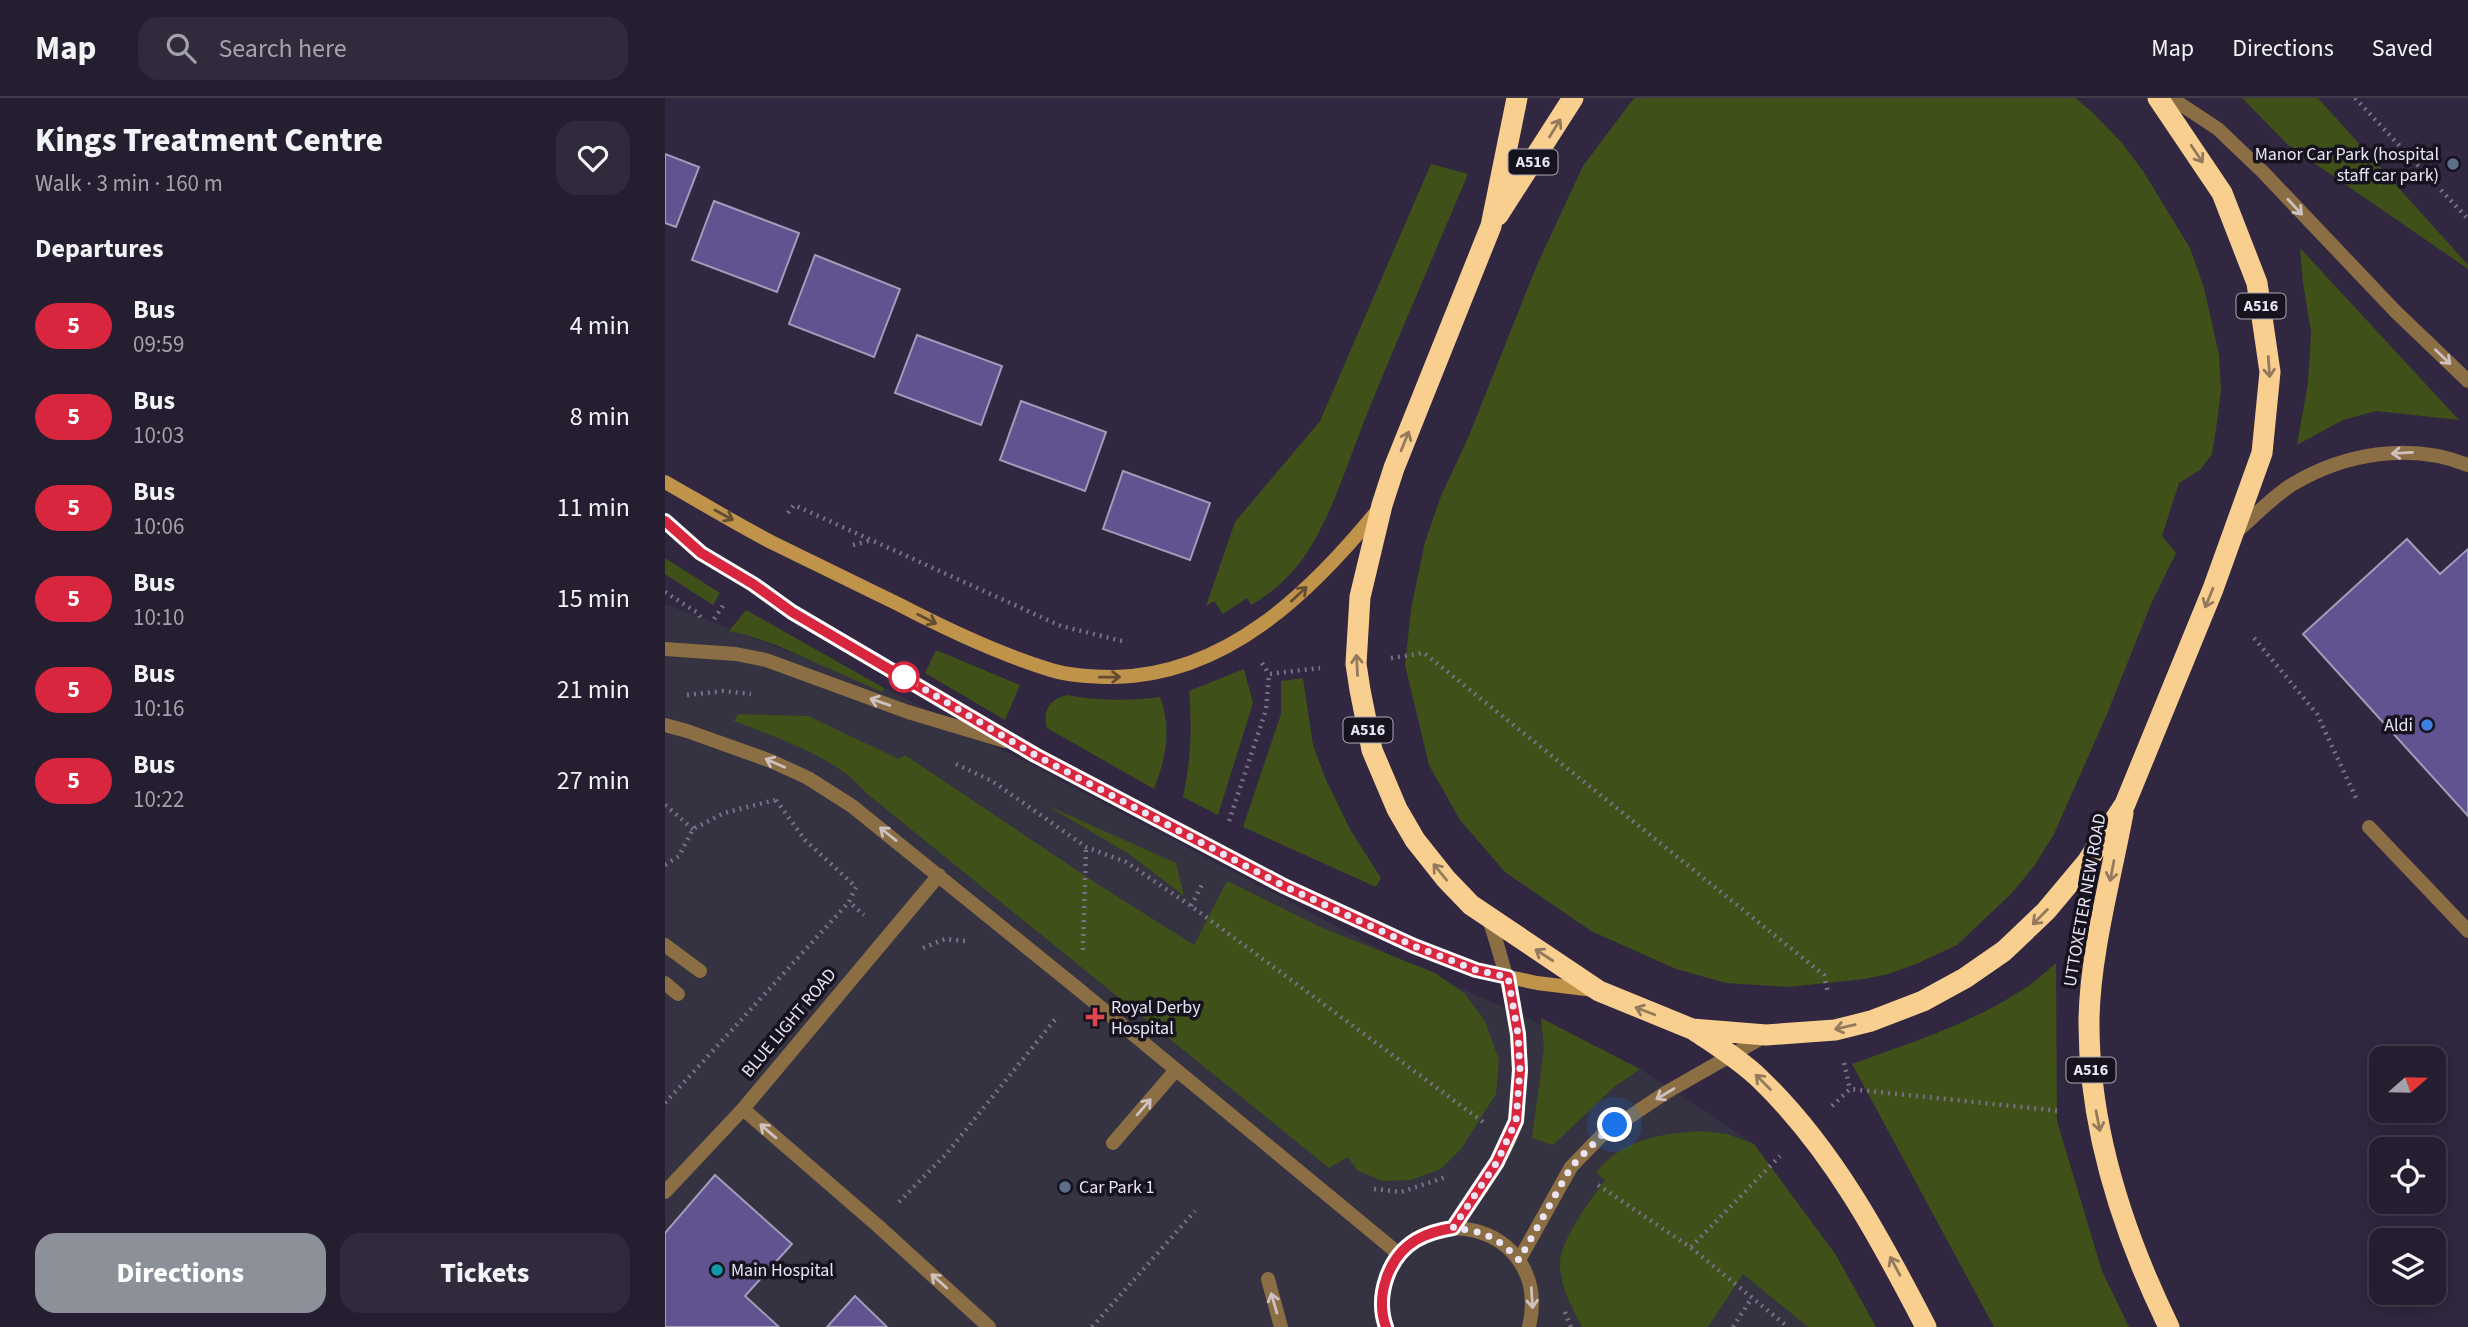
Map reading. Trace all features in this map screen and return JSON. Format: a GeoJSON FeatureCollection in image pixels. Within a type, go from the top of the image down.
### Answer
{"type":"FeatureCollection","features":[{"type":"Feature","properties":{"kind":"highway","name":"A516"},"geometry":{"type":"LineString","coordinates":[[1517,98],[1491,226],[1394,468],[1382,505],[1360,597],[1356,664],[1372,750],[1397,809],[1415,840],[1471,905],[1599,991],[1692,1029],[1731,1054],[1759,1077],[1807,1129],[1836,1169],[1887,1252],[1926,1327]]}},
{"type":"Feature","properties":{"kind":"highway","name":"A516"},"geometry":{"type":"LineString","coordinates":[[1491,226],[1573,98]]}},
{"type":"Feature","properties":{"kind":"highway","name":"A516"},"geometry":{"type":"LineString","coordinates":[[1692,1029],[1766,1035],[1835,1030],[1871,1021],[1923,1001],[1965,978],[2004,951],[2046,911],[2087,862],[2125,804],[2233,534],[2262,453],[2270,372],[2257,282],[2222,192],[2158,98]]}},
{"type":"Feature","properties":{"kind":"highway","name":"UTTOXETER NEW ROAD"},"geometry":{"type":"LineString","coordinates":[[2125,804],[2095,958],[2089,1017],[2091,1069],[2096,1110],[2117,1200],[2169,1327]]}},
{"type":"Feature","properties":{"kind":"main road"},"geometry":{"type":"LineString","coordinates":[[665,482],[769,540],[939,625],[1053,671],[1094,677],[1140,676],[1167,671],[1200,659],[1256,630],[1291,602],[1341,555],[1382,505]]}},
{"type":"Feature","properties":{"kind":"main road"},"geometry":{"type":"LineString","coordinates":[[665,521],[701,553],[753,584],[792,612],[1016,744],[1284,886],[1414,946],[1476,970],[1537,983],[1599,991]]}},
{"type":"Feature","properties":{"kind":"street"},"geometry":{"type":"LineString","coordinates":[[2171,98],[2218,129],[2263,172],[2395,311],[2468,381]]}},
{"type":"Feature","properties":{"kind":"street"},"geometry":{"type":"LineString","coordinates":[[2233,534],[2293,484],[2353,458],[2408,452],[2446,456],[2468,465]]}},
{"type":"Feature","properties":{"kind":"street"},"geometry":{"type":"LineString","coordinates":[[665,649],[736,654],[766,660],[908,712],[1016,744]]}},
{"type":"Feature","properties":{"kind":"street"},"geometry":{"type":"LineString","coordinates":[[665,725],[771,761],[808,778],[852,806],[1399,1254]]}},
{"type":"Feature","properties":{"kind":"street"},"geometry":{"type":"LineString","coordinates":[[2369,827],[2468,931]]}},
{"type":"Feature","properties":{"kind":"street","name":"BLUE LIGHT ROAD"},"geometry":{"type":"LineString","coordinates":[[665,1192],[743,1109],[939,875]]}},
{"type":"Feature","properties":{"kind":"street"},"geometry":{"type":"LineString","coordinates":[[1453,1228],[1497,1162],[1516,1121],[1520,1070],[1518,1034],[1508,977],[1489,919]]}},
{"type":"Feature","properties":{"kind":"street"},"geometry":{"type":"LineString","coordinates":[[665,945],[700,971]]}},
{"type":"Feature","properties":{"kind":"street"},"geometry":{"type":"LineString","coordinates":[[665,983],[678,994]]}},
{"type":"Feature","properties":{"kind":"street"},"geometry":{"type":"LineString","coordinates":[[1519,1260],[1571,1167],[1601,1136],[1630,1115],[1766,1035]]}},
{"type":"Feature","properties":{"kind":"street"},"geometry":{"type":"LineString","coordinates":[[1113,1143],[1175,1070]]}},
{"type":"Feature","properties":{"kind":"street"},"geometry":{"type":"LineString","coordinates":[[743,1109],[989,1327]]}},
{"type":"Feature","properties":{"kind":"street"},"geometry":{"type":"LineString","coordinates":[[1383,1326],[1381,1299],[1387,1275],[1399,1254],[1415,1241],[1433,1232],[1453,1228],[1479,1230],[1501,1242],[1519,1260],[1531,1283],[1533,1308],[1529,1327]]}},
{"type":"Feature","properties":{"kind":"street"},"geometry":{"type":"LineString","coordinates":[[1268,1279],[1281,1327]]}},
{"type":"Feature","properties":{"kind":"path"},"geometry":{"type":"LineString","coordinates":[[2355,98],[2468,219]]}},
{"type":"Feature","properties":{"kind":"path"},"geometry":{"type":"LineString","coordinates":[[793,505],[1061,626],[1125,642]]}},
{"type":"Feature","properties":{"kind":"path"},"geometry":{"type":"LineString","coordinates":[[665,592],[698,613],[703,620]]}},
{"type":"Feature","properties":{"kind":"path"},"geometry":{"type":"LineString","coordinates":[[2254,638],[2317,714],[2369,827]]}},
{"type":"Feature","properties":{"kind":"path"},"geometry":{"type":"LineString","coordinates":[[1424,653],[1824,975],[1850,1090]]}},
{"type":"Feature","properties":{"kind":"path"},"geometry":{"type":"LineString","coordinates":[[1228,824],[1266,710],[1269,674]]}},
{"type":"Feature","properties":{"kind":"path"},"geometry":{"type":"LineString","coordinates":[[681,696],[723,691],[758,695]]}},
{"type":"Feature","properties":{"kind":"path"},"geometry":{"type":"LineString","coordinates":[[946,759],[992,781],[1086,847],[1126,862],[1486,1124]]}},
{"type":"Feature","properties":{"kind":"path"},"geometry":{"type":"LineString","coordinates":[[665,1103],[849,902],[856,887],[805,840],[775,800],[764,792]]}},
{"type":"Feature","properties":{"kind":"path"},"geometry":{"type":"LineString","coordinates":[[665,865],[680,856],[693,829],[725,813],[775,800]]}},
{"type":"Feature","properties":{"kind":"path"},"geometry":{"type":"LineString","coordinates":[[665,805],[693,829]]}},
{"type":"Feature","properties":{"kind":"path"},"geometry":{"type":"LineString","coordinates":[[849,902],[914,958],[923,948],[945,939],[965,941],[974,946]]}},
{"type":"Feature","properties":{"kind":"path"},"geometry":{"type":"LineString","coordinates":[[877,1225],[947,1153],[1057,1017]]}},
{"type":"Feature","properties":{"kind":"path"},"geometry":{"type":"LineString","coordinates":[[1691,1247],[1807,1129],[1850,1090],[2064,1112]]}},
{"type":"Feature","properties":{"kind":"path"},"geometry":{"type":"LineString","coordinates":[[1370,1188],[1401,1192],[1436,1181],[1454,1170]]}},
{"type":"Feature","properties":{"kind":"path"},"geometry":{"type":"LineString","coordinates":[[1622,1200],[1691,1247],[1788,1327]]}},
{"type":"Feature","properties":{"kind":"path"},"geometry":{"type":"LineString","coordinates":[[1092,1327],[1195,1211]]}},
{"type":"Feature","properties":{"kind":"path"},"geometry":{"type":"LineString","coordinates":[[1733,1327],[1751,1299]]}},
{"type":"Feature","properties":{"kind":"shaded area","name":"Royal Derby Hospital"},"geometry":{"type":"Polygon","coordinates":[[[665,604],[887,689],[1410,965],[1640,1069],[1754,1144],[1836,1255],[1876,1327],[665,1327],[665,604]]]}},
{"type":"Feature","properties":{"kind":"green space"},"geometry":{"type":"Polygon","coordinates":[[[1634,98],[2075,98],[2122,143],[2143,171],[2190,248],[2204,288],[2219,355],[2221,390],[2212,454],[2200,470],[2179,483],[2162,536],[2176,553],[2151,604],[2107,714],[2054,834],[2035,865],[2011,894],[1957,945],[1888,974],[1788,987],[1726,983],[1676,969],[1591,931],[1505,872],[1460,820],[1429,765],[1405,665],[1411,609],[1425,542],[1441,496],[1468,438],[1537,265],[1583,166],[1634,98]]]}},
{"type":"Feature","properties":{"kind":"green space"},"geometry":{"type":"Polygon","coordinates":[[[2242,98],[2318,98],[2468,265],[2468,269],[2288,145],[2242,98]]]}},
{"type":"Feature","properties":{"kind":"green space"},"geometry":{"type":"Polygon","coordinates":[[[1431,164],[1468,174],[1317,535],[1290,574],[1251,605],[1247,598],[1223,614],[1214,601],[1206,606],[1235,522],[1320,421],[1431,164]]]}},
{"type":"Feature","properties":{"kind":"green space"},"geometry":{"type":"Polygon","coordinates":[[[2300,248],[2459,420],[2376,411],[2343,420],[2297,445],[2308,382],[2311,332],[2300,248]]]}},
{"type":"Feature","properties":{"kind":"green space"},"geometry":{"type":"Polygon","coordinates":[[[665,558],[720,593],[713,605],[665,574],[665,558]]]}},
{"type":"Feature","properties":{"kind":"green space"},"geometry":{"type":"Polygon","coordinates":[[[746,610],[884,688],[882,692],[776,645],[729,631],[746,610]]]}},
{"type":"Feature","properties":{"kind":"green space"},"geometry":{"type":"Polygon","coordinates":[[[936,650],[1020,685],[1005,720],[925,673],[936,650]]]}},
{"type":"Feature","properties":{"kind":"green space"},"geometry":{"type":"Polygon","coordinates":[[[1244,669],[1253,703],[1218,815],[1183,797],[1190,744],[1189,691],[1244,669]]]}},
{"type":"Feature","properties":{"kind":"green space"},"geometry":{"type":"Polygon","coordinates":[[[1303,678],[1313,745],[1326,780],[1351,831],[1381,878],[1376,887],[1243,827],[1281,714],[1281,681],[1303,678]]]}},
{"type":"Feature","properties":{"kind":"green space"},"geometry":{"type":"Polygon","coordinates":[[[1067,695],[1113,700],[1160,697],[1167,732],[1162,766],[1154,789],[1047,728],[1045,717],[1048,707],[1067,695]]]}},
{"type":"Feature","properties":{"kind":"green space"},"geometry":{"type":"Polygon","coordinates":[[[738,714],[808,716],[899,759],[905,755],[1194,945],[1227,881],[1325,929],[1435,973],[1465,994],[1485,1021],[1499,1060],[1496,1094],[1461,1149],[1441,1169],[1411,1180],[1382,1181],[1357,1170],[1348,1157],[1329,1168],[839,769],[805,750],[734,721],[738,714]]]}},
{"type":"Feature","properties":{"kind":"green space"},"geometry":{"type":"Polygon","coordinates":[[[1046,805],[1176,863],[1184,896],[1129,854],[1046,805]]]}},
{"type":"Feature","properties":{"kind":"green space"},"geometry":{"type":"Polygon","coordinates":[[[2056,963],[2057,1121],[2102,1271],[2129,1327],[1994,1327],[1852,1064],[1982,1013],[2026,987],[2056,963]]]}},
{"type":"Feature","properties":{"kind":"green space"},"geometry":{"type":"Polygon","coordinates":[[[1541,1018],[1640,1069],[1613,1088],[1553,1145],[1532,1138],[1544,1048],[1541,1018]]]}},
{"type":"Feature","properties":{"kind":"green space"},"geometry":{"type":"Polygon","coordinates":[[[1703,1131],[1727,1134],[1754,1144],[1836,1255],[1876,1327],[1808,1327],[1743,1274],[1708,1327],[1582,1327],[1565,1290],[1560,1266],[1564,1246],[1576,1222],[1605,1180],[1596,1173],[1618,1152],[1630,1145],[1658,1136],[1703,1131]]]}},
{"type":"Feature","properties":{"kind":"building"},"geometry":{"type":"Polygon","coordinates":[[[665,154],[699,167],[676,227],[665,223],[665,154]]]}},
{"type":"Feature","properties":{"kind":"building"},"geometry":{"type":"Polygon","coordinates":[[[714,201],[799,233],[777,292],[692,260],[714,201]]]}},
{"type":"Feature","properties":{"kind":"building"},"geometry":{"type":"Polygon","coordinates":[[[815,255],[900,289],[874,357],[789,324],[815,255]]]}},
{"type":"Feature","properties":{"kind":"building"},"geometry":{"type":"Polygon","coordinates":[[[917,335],[1002,366],[981,425],[895,393],[917,335]]]}},
{"type":"Feature","properties":{"kind":"building"},"geometry":{"type":"Polygon","coordinates":[[[1021,401],[1106,432],[1085,491],[1000,460],[1021,401]]]}},
{"type":"Feature","properties":{"kind":"building"},"geometry":{"type":"Polygon","coordinates":[[[1123,471],[1210,503],[1190,560],[1103,529],[1123,471]]]}},
{"type":"Feature","properties":{"kind":"building","name":"Aldi"},"geometry":{"type":"Polygon","coordinates":[[[2407,539],[2440,574],[2468,549],[2468,816],[2303,634],[2407,539]]]}},
{"type":"Feature","properties":{"kind":"building","name":"Main Hospital"},"geometry":{"type":"Polygon","coordinates":[[[715,1175],[792,1244],[745,1296],[779,1327],[665,1327],[665,1233],[715,1175]]]}},
{"type":"Feature","properties":{"kind":"building","name":"Main Hospital"},"geometry":{"type":"Polygon","coordinates":[[[855,1296],[887,1327],[827,1327],[855,1296]]]}},
{"type":"Feature","properties":{"kind":"bus line","name":"5"},"geometry":{"type":"LineString","coordinates":[[665,521],[701,553],[753,584],[792,612],[1035,755],[1284,886],[1414,946],[1476,970],[1508,977],[1518,1034],[1520,1070],[1516,1121],[1497,1162],[1453,1228],[1433,1232],[1415,1241],[1399,1254],[1387,1275],[1381,1299],[1386,1327]]}},
{"type":"Feature","properties":{"kind":"place","name":"Manor Car Park (hospital staff car park)"},"geometry":{"type":"Point","coordinates":[2453,164]}},
{"type":"Feature","properties":{"kind":"place","name":"Aldi"},"geometry":{"type":"Point","coordinates":[2427,725]}},
{"type":"Feature","properties":{"kind":"place","name":"Royal Derby Hospital"},"geometry":{"type":"Point","coordinates":[1095,1017]}},
{"type":"Feature","properties":{"kind":"place","name":"Car Park 1"},"geometry":{"type":"Point","coordinates":[1065,1187]}},
{"type":"Feature","properties":{"kind":"place","name":"Main Hospital"},"geometry":{"type":"Point","coordinates":[717,1270]}},
{"type":"Feature","properties":{"kind":"route"},"geometry":{"type":"LineString","coordinates":[[904,677],[1035,755],[1284,886],[1414,946],[1476,970],[1508,977],[1518,1034],[1520,1070],[1516,1121],[1497,1162],[1453,1228],[1479,1230],[1501,1242],[1519,1260],[1571,1167],[1615,1125]]}}]}
